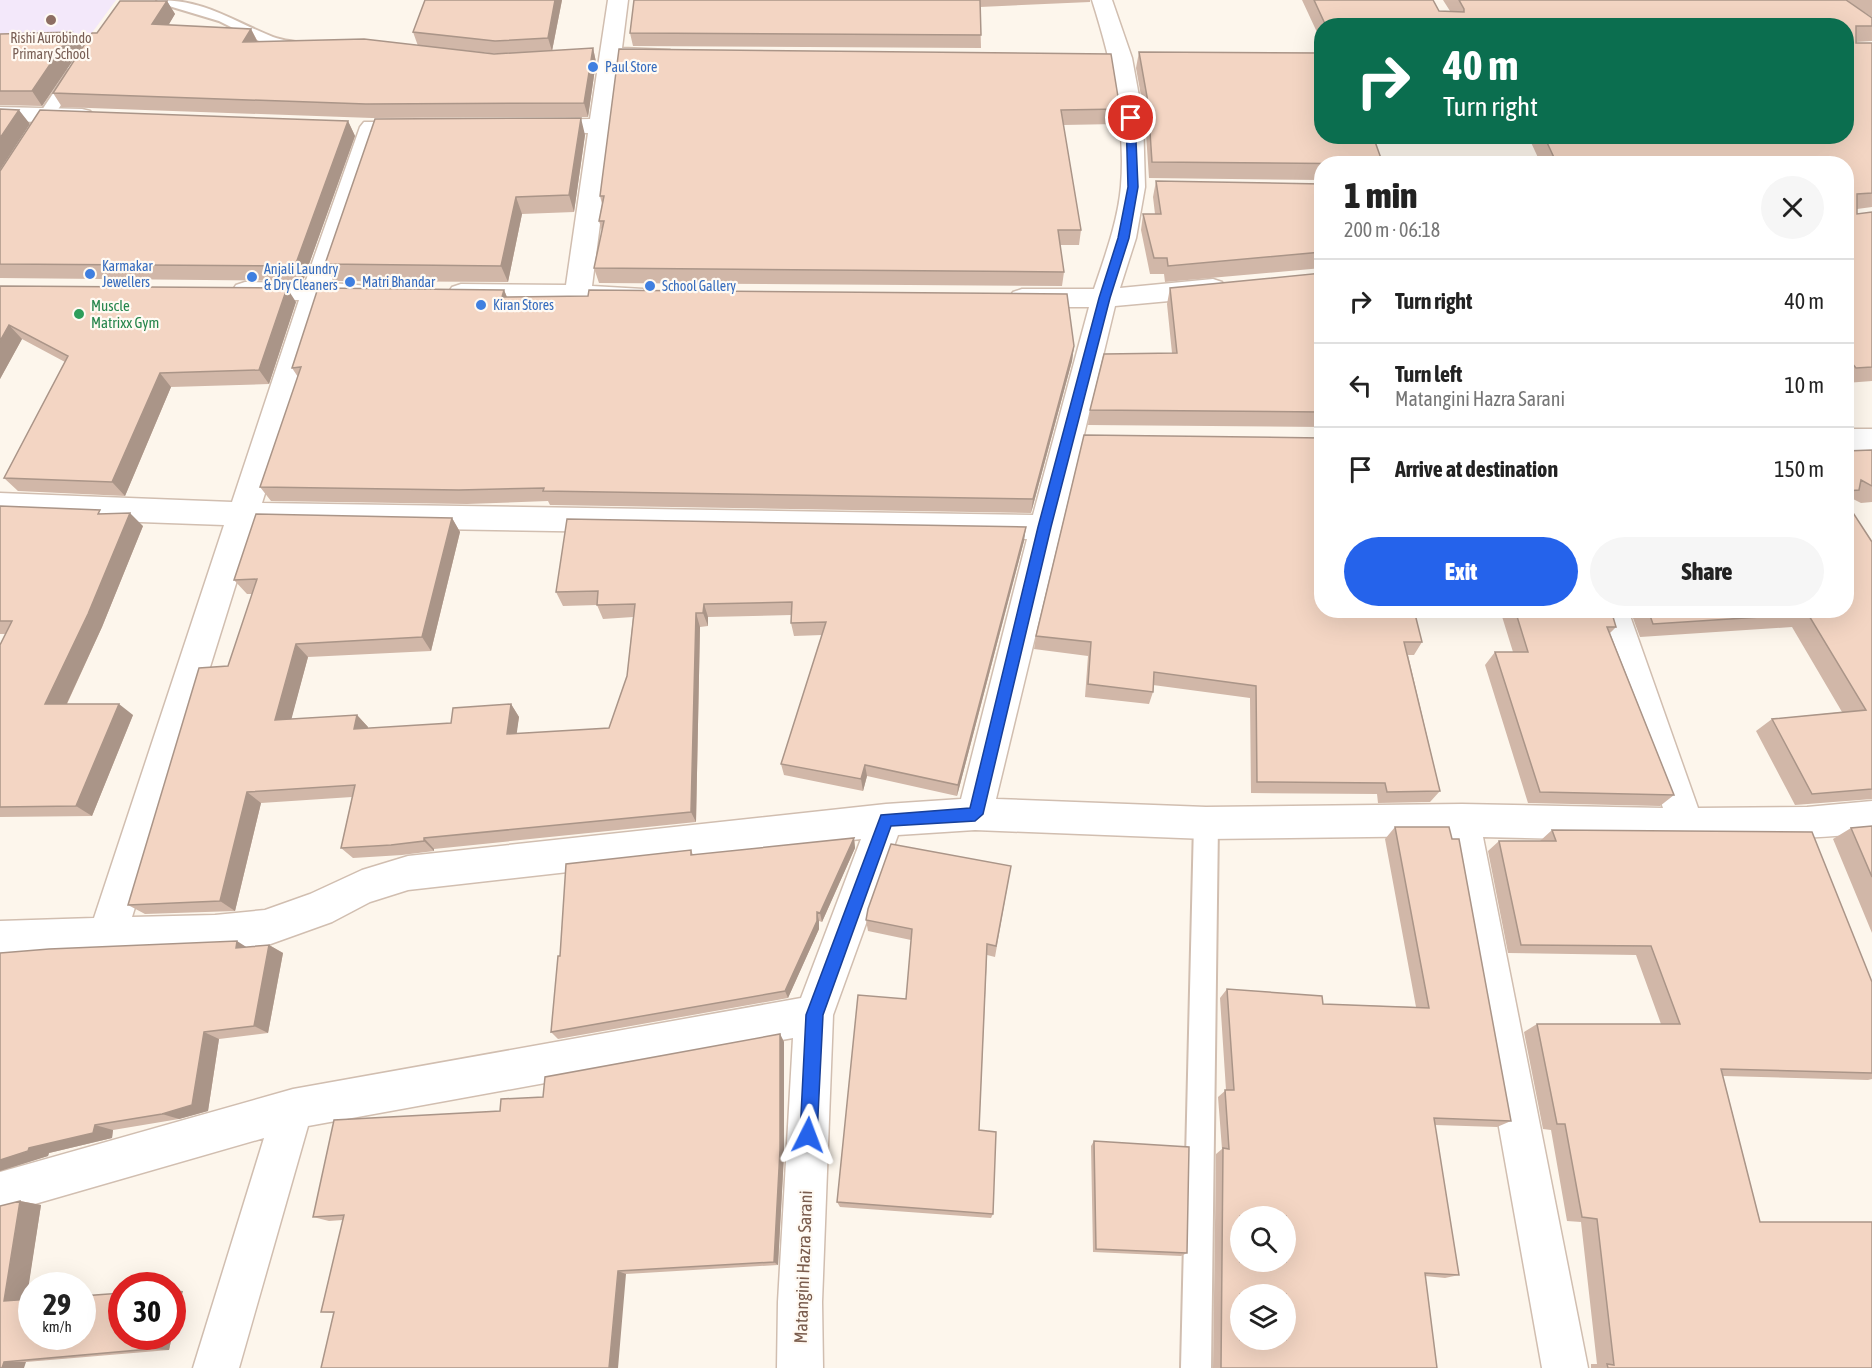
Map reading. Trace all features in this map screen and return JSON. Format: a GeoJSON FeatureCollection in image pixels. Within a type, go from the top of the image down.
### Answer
{"type":"FeatureCollection","features":[{"type":"Feature","properties":{"kind":"street"},"geometry":{"type":"LineString","coordinates":[[578,294],[600,126],[605,55],[618,0]]}},
{"type":"Feature","properties":{"kind":"street"},"geometry":{"type":"LineString","coordinates":[[975,814],[1045,527],[1081,437],[1104,298],[1124,238],[1145,187],[1121,58],[1102,0]]}},
{"type":"Feature","properties":{"kind":"street"},"geometry":{"type":"LineString","coordinates":[[605,55],[682,55]]}},
{"type":"Feature","properties":{"kind":"street"},"geometry":{"type":"LineString","coordinates":[[0,114],[104,117]]}},
{"type":"Feature","properties":{"kind":"street"},"geometry":{"type":"LineString","coordinates":[[520,127],[600,126]]}},
{"type":"Feature","properties":{"kind":"street"},"geometry":{"type":"LineString","coordinates":[[107,936],[315,291],[372,127]]}},
{"type":"Feature","properties":{"kind":"street"},"geometry":{"type":"LineString","coordinates":[[997,297],[1104,298],[1241,286]]}},
{"type":"Feature","properties":{"kind":"street"},"geometry":{"type":"LineString","coordinates":[[221,291],[390,292]]}},
{"type":"Feature","properties":{"kind":"street"},"geometry":{"type":"LineString","coordinates":[[437,293],[662,295]]}},
{"type":"Feature","properties":{"kind":"street"},"geometry":{"type":"LineString","coordinates":[[1854,440],[1872,440]]}},
{"type":"Feature","properties":{"kind":"street"},"geometry":{"type":"LineString","coordinates":[[0,505],[243,514],[1045,527]]}},
{"type":"Feature","properties":{"kind":"street"},"geometry":{"type":"LineString","coordinates":[[1615,618],[1686,825]]}},
{"type":"Feature","properties":{"kind":"street"},"geometry":{"type":"LineString","coordinates":[[0,939],[215,933],[265,928],[319,909],[362,887],[408,873],[886,820],[975,814],[1206,824],[1462,820],[1686,825],[1813,839],[1872,817]]}},
{"type":"Feature","properties":{"kind":"street","name":"Matangini Hazra Sarani"},"geometry":{"type":"LineString","coordinates":[[800,1368],[800,1302],[814,1015],[886,820]]}},
{"type":"Feature","properties":{"kind":"street"},"geometry":{"type":"LineString","coordinates":[[1462,820],[1565,1368]]}},
{"type":"Feature","properties":{"kind":"street"},"geometry":{"type":"LineString","coordinates":[[0,1193],[292,1109],[814,1015]]}},
{"type":"Feature","properties":{"kind":"street"},"geometry":{"type":"LineString","coordinates":[[216,1368],[292,1109]]}},
{"type":"Feature","properties":{"kind":"lane"},"geometry":{"type":"LineString","coordinates":[[164,0],[225,18],[270,42],[295,47],[316,47]]}},
{"type":"Feature","properties":{"kind":"lane"},"geometry":{"type":"LineString","coordinates":[[0,186],[83,59]]}},
{"type":"Feature","properties":{"kind":"lane"},"geometry":{"type":"LineString","coordinates":[[1196,1368],[1206,824]]}},
{"type":"Feature","properties":{"kind":"shaded area","name":"Rishi Aurobindo Primary School"},"geometry":{"type":"Polygon","coordinates":[[[0,0],[116,0],[86,41],[0,42],[0,0]]]}},
{"type":"Feature","properties":{"kind":"building"},"geometry":{"type":"Polygon","coordinates":[[[425,0],[555,0],[548,38],[495,41],[413,32],[425,0]]]}},
{"type":"Feature","properties":{"kind":"building"},"geometry":{"type":"Polygon","coordinates":[[[634,0],[980,0],[981,35],[630,33],[634,0]]]}},
{"type":"Feature","properties":{"kind":"building"},"geometry":{"type":"Polygon","coordinates":[[[1314,0],[1433,0],[1439,11],[1464,12],[1459,0],[1846,0],[1872,18],[1872,26],[1856,26],[1856,43],[1872,43],[1872,193],[1857,194],[1857,214],[1872,212],[1872,367],[1856,368],[1854,366],[1854,156],[1553,156],[1548,144],[1854,144],[1854,18],[1322,18],[1314,0]]]}},
{"type":"Feature","properties":{"kind":"building"},"geometry":{"type":"Polygon","coordinates":[[[120,1],[167,1],[152,24],[251,29],[243,42],[364,39],[494,54],[593,48],[584,103],[366,104],[53,93],[92,33],[97,33],[120,1]]]}},
{"type":"Feature","properties":{"kind":"building"},"geometry":{"type":"Polygon","coordinates":[[[72,32],[32,91],[0,91],[0,34],[72,32]]]}},
{"type":"Feature","properties":{"kind":"building"},"geometry":{"type":"Polygon","coordinates":[[[619,49],[1111,54],[1120,109],[1061,110],[1081,230],[1058,230],[1064,272],[594,268],[604,221],[599,221],[604,196],[600,196],[619,49]]]}},
{"type":"Feature","properties":{"kind":"building"},"geometry":{"type":"Polygon","coordinates":[[[1139,52],[1314,53],[1314,144],[1376,144],[1380,156],[1314,156],[1314,163],[1152,162],[1148,102],[1139,52]]]}},
{"type":"Feature","properties":{"kind":"building"},"geometry":{"type":"Polygon","coordinates":[[[0,109],[19,110],[0,138],[0,109]]]}},
{"type":"Feature","properties":{"kind":"building"},"geometry":{"type":"Polygon","coordinates":[[[40,110],[348,121],[295,266],[0,264],[0,171],[40,110]]]}},
{"type":"Feature","properties":{"kind":"building"},"geometry":{"type":"Polygon","coordinates":[[[581,118],[569,195],[516,197],[501,266],[325,264],[375,119],[581,118]]]}},
{"type":"Feature","properties":{"kind":"building"},"geometry":{"type":"Polygon","coordinates":[[[1156,181],[1314,184],[1314,253],[1168,266],[1167,258],[1154,258],[1143,214],[1161,214],[1156,181]]]}},
{"type":"Feature","properties":{"kind":"building"},"geometry":{"type":"Polygon","coordinates":[[[1314,274],[1314,412],[1090,410],[1104,354],[1177,353],[1170,288],[1314,274]]]}},
{"type":"Feature","properties":{"kind":"building"},"geometry":{"type":"Polygon","coordinates":[[[0,286],[287,288],[259,370],[160,373],[112,482],[4,478],[68,356],[9,325],[0,341],[0,286]]]}},
{"type":"Feature","properties":{"kind":"building"},"geometry":{"type":"Polygon","coordinates":[[[318,288],[504,290],[502,297],[588,296],[589,290],[1067,294],[1074,346],[1033,499],[543,491],[544,488],[459,490],[260,487],[301,367],[292,368],[318,288]]]}},
{"type":"Feature","properties":{"kind":"building"},"geometry":{"type":"Polygon","coordinates":[[[1084,435],[1314,438],[1314,618],[1416,618],[1422,642],[1404,642],[1440,791],[1387,792],[1385,783],[1257,782],[1256,686],[1154,672],[1153,692],[1088,684],[1091,642],[1036,636],[1084,435]]]}},
{"type":"Feature","properties":{"kind":"building"},"geometry":{"type":"Polygon","coordinates":[[[1872,450],[1872,486],[1861,480],[1859,490],[1854,490],[1854,451],[1872,450]]]}},
{"type":"Feature","properties":{"kind":"building"},"geometry":{"type":"Polygon","coordinates":[[[0,506],[100,510],[98,514],[130,513],[88,614],[45,704],[119,704],[76,806],[0,807],[0,645],[12,621],[0,621],[0,506]]]}},
{"type":"Feature","properties":{"kind":"building"},"geometry":{"type":"Polygon","coordinates":[[[256,514],[452,518],[422,637],[296,644],[275,720],[357,715],[354,729],[451,723],[453,708],[511,704],[507,734],[609,728],[627,676],[635,604],[597,605],[598,591],[556,592],[567,519],[1026,527],[958,785],[865,765],[861,779],[781,764],[826,622],[791,623],[792,602],[704,604],[703,613],[696,613],[691,812],[424,838],[424,841],[391,845],[341,848],[355,785],[247,792],[220,901],[128,905],[199,668],[228,666],[257,579],[234,580],[256,514]]]}},
{"type":"Feature","properties":{"kind":"building"},"geometry":{"type":"Polygon","coordinates":[[[1854,514],[1872,542],[1872,789],[1812,794],[1772,719],[1866,710],[1810,618],[1854,618],[1854,514]]]}},
{"type":"Feature","properties":{"kind":"building"},"geometry":{"type":"Polygon","coordinates":[[[1517,618],[1613,618],[1616,627],[1607,627],[1674,795],[1540,792],[1495,652],[1528,652],[1517,618]]]}},
{"type":"Feature","properties":{"kind":"building"},"geometry":{"type":"Polygon","coordinates":[[[1651,618],[1746,618],[1653,624],[1651,618]]]}},
{"type":"Feature","properties":{"kind":"building"},"geometry":{"type":"Polygon","coordinates":[[[1872,826],[1872,877],[1851,828],[1872,826]]]}},
{"type":"Feature","properties":{"kind":"building"},"geometry":{"type":"Polygon","coordinates":[[[1395,827],[1449,827],[1452,839],[1459,839],[1511,1121],[1434,1118],[1459,1275],[1425,1273],[1437,1368],[1221,1368],[1223,1148],[1229,1149],[1225,1090],[1234,1090],[1227,989],[1322,996],[1323,1004],[1429,1008],[1395,827]]]}},
{"type":"Feature","properties":{"kind":"building"},"geometry":{"type":"Polygon","coordinates":[[[1552,830],[1812,832],[1872,982],[1872,1073],[1721,1069],[1760,1222],[1872,1222],[1872,1368],[1608,1368],[1607,1364],[1614,1365],[1597,1219],[1582,1217],[1565,1124],[1557,1124],[1537,1024],[1680,1024],[1651,946],[1521,945],[1499,841],[1556,841],[1552,830]]]}},
{"type":"Feature","properties":{"kind":"building"},"geometry":{"type":"Polygon","coordinates":[[[854,838],[820,913],[817,912],[817,921],[785,991],[551,1032],[558,956],[560,956],[566,864],[691,850],[691,855],[854,838]]]}},
{"type":"Feature","properties":{"kind":"building"},"geometry":{"type":"Polygon","coordinates":[[[891,844],[1011,866],[996,946],[987,944],[979,1130],[996,1132],[993,1214],[837,1202],[858,995],[906,999],[912,929],[866,920],[891,844]]]}},
{"type":"Feature","properties":{"kind":"building"},"geometry":{"type":"Polygon","coordinates":[[[237,941],[236,948],[269,945],[254,1026],[204,1032],[192,1105],[162,1114],[95,1125],[93,1133],[29,1148],[28,1151],[0,1160],[0,953],[237,941]]]}},
{"type":"Feature","properties":{"kind":"building"},"geometry":{"type":"Polygon","coordinates":[[[780,1034],[780,1150],[774,1262],[618,1271],[609,1368],[321,1368],[334,1312],[321,1312],[344,1215],[313,1217],[334,1120],[500,1111],[501,1099],[543,1097],[545,1077],[780,1034]]]}},
{"type":"Feature","properties":{"kind":"building"},"geometry":{"type":"Polygon","coordinates":[[[1094,1141],[1189,1147],[1187,1253],[1096,1249],[1094,1141]]]}},
{"type":"Feature","properties":{"kind":"building"},"geometry":{"type":"Polygon","coordinates":[[[20,1201],[4,1301],[18,1300],[18,1350],[96,1350],[96,1295],[108,1294],[108,1350],[139,1350],[4,1362],[0,1368],[0,1206],[20,1201]]]}},
{"type":"Feature","properties":{"kind":"place","name":"Rishi Aurobindo Primary School"},"geometry":{"type":"Point","coordinates":[51,20]}},
{"type":"Feature","properties":{"kind":"place","name":"Paul Store"},"geometry":{"type":"Point","coordinates":[593,67]}},
{"type":"Feature","properties":{"kind":"place","name":"Karmakar Jewellers"},"geometry":{"type":"Point","coordinates":[90,274]}},
{"type":"Feature","properties":{"kind":"place","name":"Anjali Laundry & Dry Cleaners"},"geometry":{"type":"Point","coordinates":[252,277]}},
{"type":"Feature","properties":{"kind":"place","name":"Matri Bhandar"},"geometry":{"type":"Point","coordinates":[350,282]}},
{"type":"Feature","properties":{"kind":"place","name":"School Gallery"},"geometry":{"type":"Point","coordinates":[650,286]}},
{"type":"Feature","properties":{"kind":"place","name":"Kiran Stores"},"geometry":{"type":"Point","coordinates":[481,305]}},
{"type":"Feature","properties":{"kind":"place","name":"Muscle Matrixx Gym"},"geometry":{"type":"Point","coordinates":[79,314]}},
{"type":"Feature","properties":{"kind":"route"},"geometry":{"type":"LineString","coordinates":[[808,1135],[814,1015],[886,820],[975,814],[1104,298],[1124,238],[1133,187],[1131,118]]}}]}
